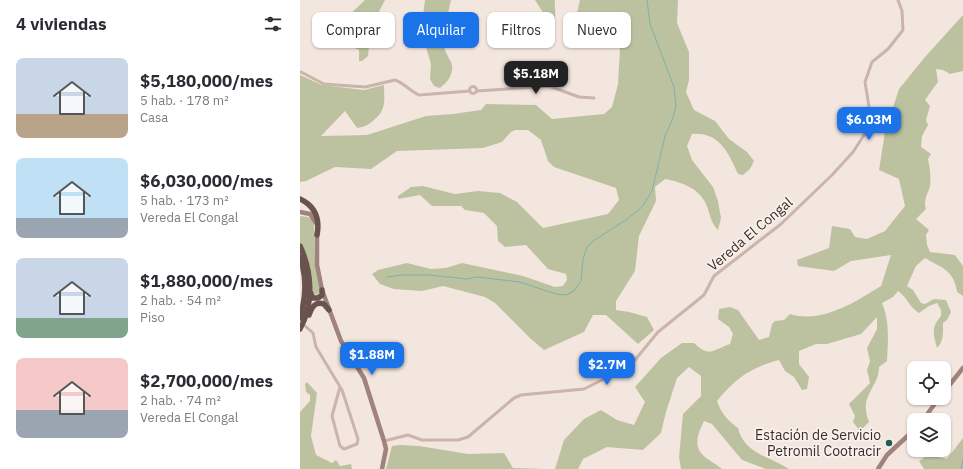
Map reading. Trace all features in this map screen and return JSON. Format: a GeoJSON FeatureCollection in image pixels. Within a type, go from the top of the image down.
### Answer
{"type":"FeatureCollection","features":[{"type":"Feature","properties":{"kind":"highway"},"geometry":{"type":"LineString","coordinates":[[300,199],[310,206],[316,214],[318,227],[317,235]]}},
{"type":"Feature","properties":{"kind":"highway"},"geometry":{"type":"LineString","coordinates":[[300,246],[308,268],[310,292],[308,308],[303,326]]}},
{"type":"Feature","properties":{"kind":"highway"},"geometry":{"type":"LineString","coordinates":[[300,257],[305,285],[304,301],[300,318]]}},
{"type":"Feature","properties":{"kind":"highway"},"geometry":{"type":"LineString","coordinates":[[310,292],[311,296],[316,298],[320,297],[322,290]]}},
{"type":"Feature","properties":{"kind":"highway"},"geometry":{"type":"LineString","coordinates":[[300,333],[314,305],[320,303],[324,304],[329,310]]}},
{"type":"Feature","properties":{"kind":"main road"},"geometry":{"type":"LineString","coordinates":[[300,212],[308,213],[316,223],[317,265],[322,290],[341,341],[364,378],[386,449],[382,469]]}},
{"type":"Feature","properties":{"kind":"main road"},"geometry":{"type":"LineString","coordinates":[[951,383],[963,368]]}},
{"type":"Feature","properties":{"kind":"main road"},"geometry":{"type":"LineString","coordinates":[[878,469],[887,455],[907,436]]}},
{"type":"Feature","properties":{"kind":"street","name":"Vereda El Congal"},"geometry":{"type":"LineString","coordinates":[[384,441],[408,435],[422,440],[458,440],[468,437],[514,398],[520,395],[584,389],[630,366],[658,332],[704,294],[714,276],[781,224],[806,201],[853,152],[864,135],[869,121],[870,113],[865,82],[872,62],[888,49],[903,30],[902,11],[898,0]]}},
{"type":"Feature","properties":{"kind":"street"},"geometry":{"type":"LineString","coordinates":[[305,69],[301,73],[324,84],[365,86],[395,80],[400,81],[412,92],[420,95],[470,91],[471,88],[474,87],[477,91],[549,86],[579,97],[594,98]]}},
{"type":"Feature","properties":{"kind":"street"},"geometry":{"type":"LineString","coordinates":[[303,326],[313,333],[316,347],[340,387],[358,439],[357,444],[347,449],[340,446],[332,416],[340,387]]}},
{"type":"Feature","properties":{"kind":"green space"},"geometry":{"type":"Polygon","coordinates":[[[365,0],[385,0],[379,12],[352,12],[365,0]]]}},
{"type":"Feature","properties":{"kind":"green space"},"geometry":{"type":"Polygon","coordinates":[[[425,0],[451,0],[449,12],[423,12],[425,0]]]}},
{"type":"Feature","properties":{"kind":"green space"},"geometry":{"type":"Polygon","coordinates":[[[535,0],[555,0],[555,12],[542,11],[535,0]]]}},
{"type":"Feature","properties":{"kind":"green space"},"geometry":{"type":"Polygon","coordinates":[[[580,0],[678,0],[677,23],[689,52],[689,80],[686,92],[694,110],[715,121],[729,139],[747,152],[754,161],[750,169],[743,175],[738,174],[726,151],[716,140],[701,134],[692,134],[687,146],[692,160],[713,187],[718,201],[721,218],[718,230],[712,221],[703,198],[689,187],[665,179],[655,187],[656,201],[639,236],[635,271],[616,301],[616,310],[647,317],[654,330],[638,344],[606,315],[593,315],[584,332],[544,350],[495,303],[485,297],[443,286],[422,291],[394,289],[380,284],[372,274],[378,270],[407,263],[431,269],[446,268],[462,263],[523,276],[555,287],[563,286],[567,280],[566,274],[548,269],[526,245],[505,247],[498,241],[497,226],[484,213],[465,210],[461,206],[432,206],[420,195],[398,199],[398,196],[411,187],[423,186],[455,194],[478,191],[500,193],[517,202],[543,228],[608,214],[619,200],[616,188],[554,167],[548,161],[541,140],[528,130],[515,130],[511,132],[502,142],[483,148],[397,151],[371,169],[335,167],[306,181],[300,182],[300,75],[322,85],[364,90],[384,85],[383,108],[372,122],[357,128],[345,111],[321,136],[367,135],[426,116],[481,110],[486,104],[536,105],[552,119],[604,114],[612,107],[618,84],[619,48],[631,48],[631,12],[577,12],[580,0]]]}},
{"type":"Feature","properties":{"kind":"green space"},"geometry":{"type":"Polygon","coordinates":[[[963,15],[963,71],[950,74],[943,70],[936,69],[938,82],[925,100],[930,106],[926,120],[928,125],[922,136],[921,147],[931,154],[928,159],[930,186],[925,200],[926,209],[916,219],[929,230],[926,235],[927,245],[930,252],[955,255],[963,266],[963,296],[957,292],[953,279],[946,270],[925,258],[916,266],[907,286],[913,290],[921,303],[925,304],[934,299],[946,300],[951,312],[947,320],[943,323],[942,339],[937,348],[934,327],[941,316],[941,310],[937,303],[929,306],[919,313],[898,291],[893,297],[882,303],[885,310],[887,324],[887,361],[879,367],[877,379],[866,403],[866,412],[869,422],[860,431],[853,422],[855,416],[849,404],[870,383],[867,370],[870,361],[867,348],[877,329],[877,317],[861,334],[827,344],[816,344],[799,351],[799,364],[809,377],[807,389],[802,390],[794,377],[785,371],[779,360],[752,370],[737,380],[717,401],[723,413],[728,420],[738,428],[741,437],[746,444],[759,454],[789,469],[766,469],[742,460],[712,424],[704,421],[698,436],[698,448],[704,456],[722,469],[681,469],[679,457],[683,414],[701,396],[701,376],[689,367],[677,378],[661,433],[643,450],[607,447],[583,459],[578,469],[555,469],[564,440],[584,419],[601,410],[617,420],[634,425],[645,402],[635,387],[661,358],[682,343],[694,343],[699,348],[708,351],[730,344],[733,334],[729,327],[718,319],[719,309],[730,307],[738,310],[759,340],[769,337],[772,324],[775,321],[784,320],[790,314],[814,316],[826,314],[849,305],[881,286],[891,255],[851,261],[834,271],[798,266],[797,260],[829,248],[832,226],[850,229],[855,237],[867,239],[885,231],[905,206],[899,179],[879,170],[885,132],[899,89],[925,57],[963,15]]]}},
{"type":"Feature","properties":{"kind":"green space"},"geometry":{"type":"Polygon","coordinates":[[[355,48],[369,48],[368,56],[362,61],[359,61],[359,50],[355,48]]]}},
{"type":"Feature","properties":{"kind":"green space"},"geometry":{"type":"Polygon","coordinates":[[[426,48],[445,48],[452,67],[449,78],[440,88],[434,86],[430,79],[431,64],[426,48]]]}},
{"type":"Feature","properties":{"kind":"green space"},"geometry":{"type":"Polygon","coordinates":[[[300,216],[308,217],[314,222],[315,265],[320,291],[317,295],[312,293],[303,249],[300,243],[300,216]]]}},
{"type":"Feature","properties":{"kind":"green space"},"geometry":{"type":"Polygon","coordinates":[[[307,382],[317,393],[311,436],[316,455],[332,463],[336,460],[340,466],[351,464],[352,469],[300,469],[300,412],[310,401],[310,395],[306,392],[305,384],[307,382]]]}},
{"type":"Feature","properties":{"kind":"green space"},"geometry":{"type":"Polygon","coordinates":[[[963,438],[963,469],[924,469],[919,461],[925,457],[947,459],[951,457],[951,454],[963,438]]]}},
{"type":"Feature","properties":{"kind":"green space"},"geometry":{"type":"Polygon","coordinates":[[[392,446],[419,446],[468,454],[504,453],[513,468],[544,469],[386,469],[392,446]]]}},
{"type":"Feature","properties":{"kind":"waterway"},"geometry":{"type":"LineString","coordinates":[[387,277],[402,275],[429,275],[467,279],[477,277],[520,282],[556,294],[566,295],[574,291],[581,281],[583,259],[587,247],[593,241],[626,220],[642,207],[652,191],[665,136],[673,118],[676,106],[674,87],[650,24],[647,0]]}},
{"type":"Feature","properties":{"kind":"waterway"},"geometry":{"type":"LineString","coordinates":[[961,469],[963,459]]}},
{"type":"Feature","properties":{"kind":"place","name":"Estación de Servicio Petromil Cootracir"},"geometry":{"type":"Point","coordinates":[889,443]}}]}
